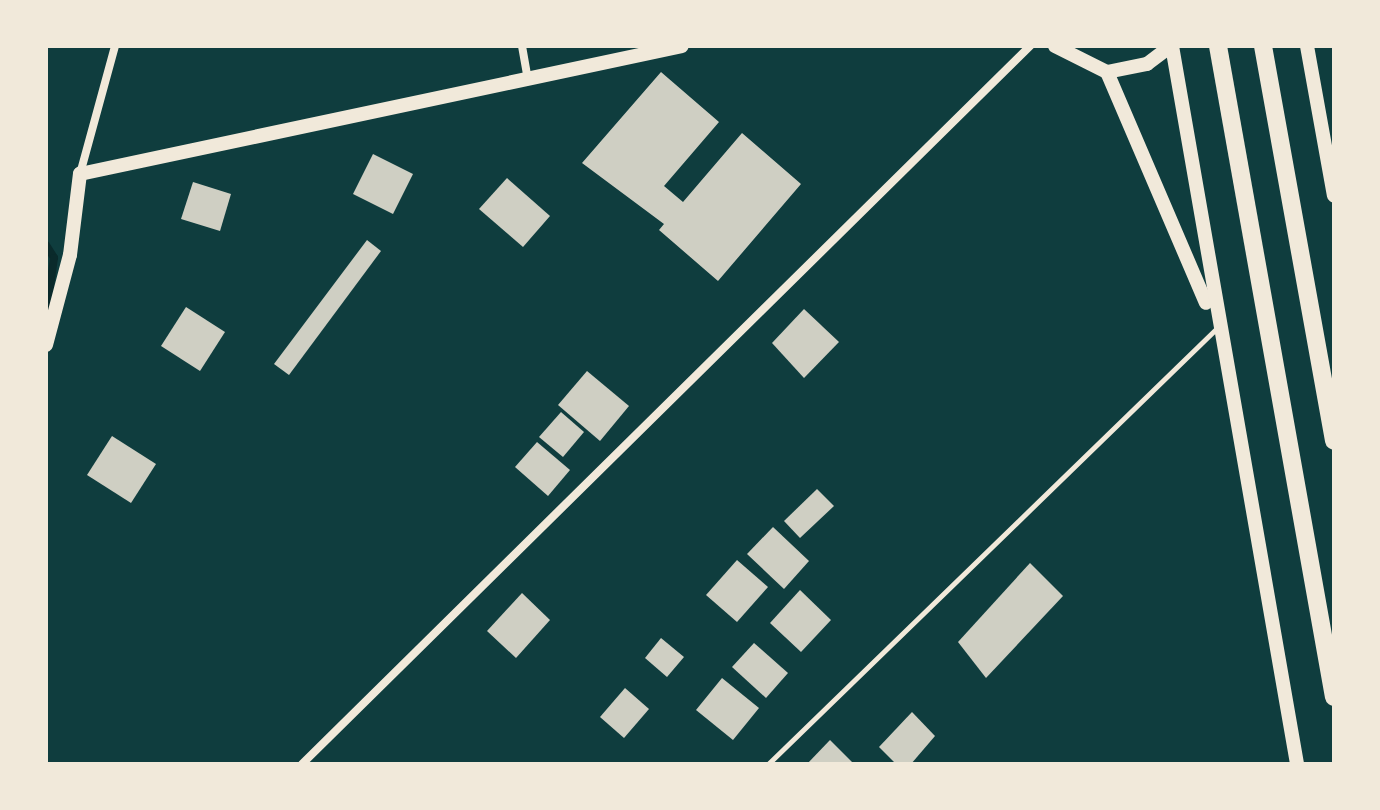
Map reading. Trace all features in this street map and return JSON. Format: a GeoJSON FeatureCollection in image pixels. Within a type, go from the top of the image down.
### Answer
{"type":"FeatureCollection","features":[{"type":"Feature","properties":{"kind":"highway"},"geometry":{"type":"LineString","coordinates":[[1218,46],[1334,697]]}},
{"type":"Feature","properties":{"kind":"highway"},"geometry":{"type":"LineString","coordinates":[[1263,46],[1334,441]]}},
{"type":"Feature","properties":{"kind":"street"},"geometry":{"type":"LineString","coordinates":[[46,345],[70,255],[80,174],[115,46]]}},
{"type":"Feature","properties":{"kind":"street"},"geometry":{"type":"LineString","coordinates":[[522,46],[527,74]]}},
{"type":"Feature","properties":{"kind":"street"},"geometry":{"type":"LineString","coordinates":[[80,174],[527,74],[682,46]]}},
{"type":"Feature","properties":{"kind":"street"},"geometry":{"type":"LineString","coordinates":[[302,764],[1030,46]]}},
{"type":"Feature","properties":{"kind":"street"},"geometry":{"type":"LineString","coordinates":[[1055,46],[1107,72],[1147,64],[1171,46],[1216,329],[1297,764]]}},
{"type":"Feature","properties":{"kind":"street"},"geometry":{"type":"LineString","coordinates":[[1307,46],[1334,196]]}},
{"type":"Feature","properties":{"kind":"street"},"geometry":{"type":"LineString","coordinates":[[1107,72],[1216,329]]}},
{"type":"Feature","properties":{"kind":"lane"},"geometry":{"type":"LineString","coordinates":[[768,764],[1216,329]]}},
{"type":"Feature","properties":{"kind":"building"},"geometry":{"type":"Polygon","coordinates":[[[661,72],[719,122],[664,186],[683,202],[742,133],[801,184],[718,281],[659,230],[664,224],[582,163],[661,72]]]}},
{"type":"Feature","properties":{"kind":"building"},"geometry":{"type":"Polygon","coordinates":[[[373,154],[413,174],[393,214],[353,194],[373,154]]]}},
{"type":"Feature","properties":{"kind":"building"},"geometry":{"type":"Polygon","coordinates":[[[507,178],[550,216],[523,247],[479,209],[507,178]]]}},
{"type":"Feature","properties":{"kind":"building"},"geometry":{"type":"Polygon","coordinates":[[[193,182],[231,194],[220,231],[181,219],[193,182]]]}},
{"type":"Feature","properties":{"kind":"building"},"geometry":{"type":"Polygon","coordinates":[[[367,240],[381,251],[289,375],[274,364],[367,240]]]}},
{"type":"Feature","properties":{"kind":"building"},"geometry":{"type":"Polygon","coordinates":[[[186,307],[225,332],[200,371],[161,346],[186,307]]]}},
{"type":"Feature","properties":{"kind":"building"},"geometry":{"type":"Polygon","coordinates":[[[804,309],[839,342],[804,378],[772,343],[804,309]]]}},
{"type":"Feature","properties":{"kind":"building"},"geometry":{"type":"Polygon","coordinates":[[[587,371],[629,406],[600,441],[558,405],[587,371]]]}},
{"type":"Feature","properties":{"kind":"building"},"geometry":{"type":"Polygon","coordinates":[[[561,412],[584,432],[563,457],[539,437],[561,412]]]}},
{"type":"Feature","properties":{"kind":"building"},"geometry":{"type":"Polygon","coordinates":[[[112,436],[156,464],[131,503],[87,475],[112,436]]]}},
{"type":"Feature","properties":{"kind":"building"},"geometry":{"type":"Polygon","coordinates":[[[537,442],[570,470],[548,496],[515,467],[537,442]]]}},
{"type":"Feature","properties":{"kind":"building"},"geometry":{"type":"Polygon","coordinates":[[[817,489],[834,506],[800,538],[784,521],[817,489]]]}},
{"type":"Feature","properties":{"kind":"building"},"geometry":{"type":"Polygon","coordinates":[[[773,527],[809,561],[784,589],[747,554],[773,527]]]}},
{"type":"Feature","properties":{"kind":"building"},"geometry":{"type":"Polygon","coordinates":[[[737,560],[768,587],[737,622],[706,595],[737,560]]]}},
{"type":"Feature","properties":{"kind":"building"},"geometry":{"type":"Polygon","coordinates":[[[1030,563],[1063,596],[986,678],[958,642],[1030,563]]]}},
{"type":"Feature","properties":{"kind":"building"},"geometry":{"type":"Polygon","coordinates":[[[800,590],[831,620],[801,652],[770,623],[800,590]]]}},
{"type":"Feature","properties":{"kind":"building"},"geometry":{"type":"Polygon","coordinates":[[[522,593],[550,620],[516,658],[487,631],[522,593]]]}},
{"type":"Feature","properties":{"kind":"building"},"geometry":{"type":"Polygon","coordinates":[[[661,638],[684,657],[667,677],[645,658],[661,638]]]}},
{"type":"Feature","properties":{"kind":"building"},"geometry":{"type":"Polygon","coordinates":[[[754,643],[788,673],[766,698],[732,667],[754,643]]]}},
{"type":"Feature","properties":{"kind":"building"},"geometry":{"type":"Polygon","coordinates":[[[722,678],[759,708],[733,740],[696,710],[722,678]]]}},
{"type":"Feature","properties":{"kind":"building"},"geometry":{"type":"Polygon","coordinates":[[[625,688],[649,709],[624,738],[600,717],[625,688]]]}},
{"type":"Feature","properties":{"kind":"building"},"geometry":{"type":"Polygon","coordinates":[[[912,712],[935,736],[911,764],[896,764],[879,747],[912,712]]]}},
{"type":"Feature","properties":{"kind":"building"},"geometry":{"type":"Polygon","coordinates":[[[830,740],[854,764],[807,764],[830,740]]]}},
{"type":"Feature","properties":{"kind":"waterway"},"geometry":{"type":"LineString","coordinates":[[46,245],[54,258],[46,315]]}}]}
